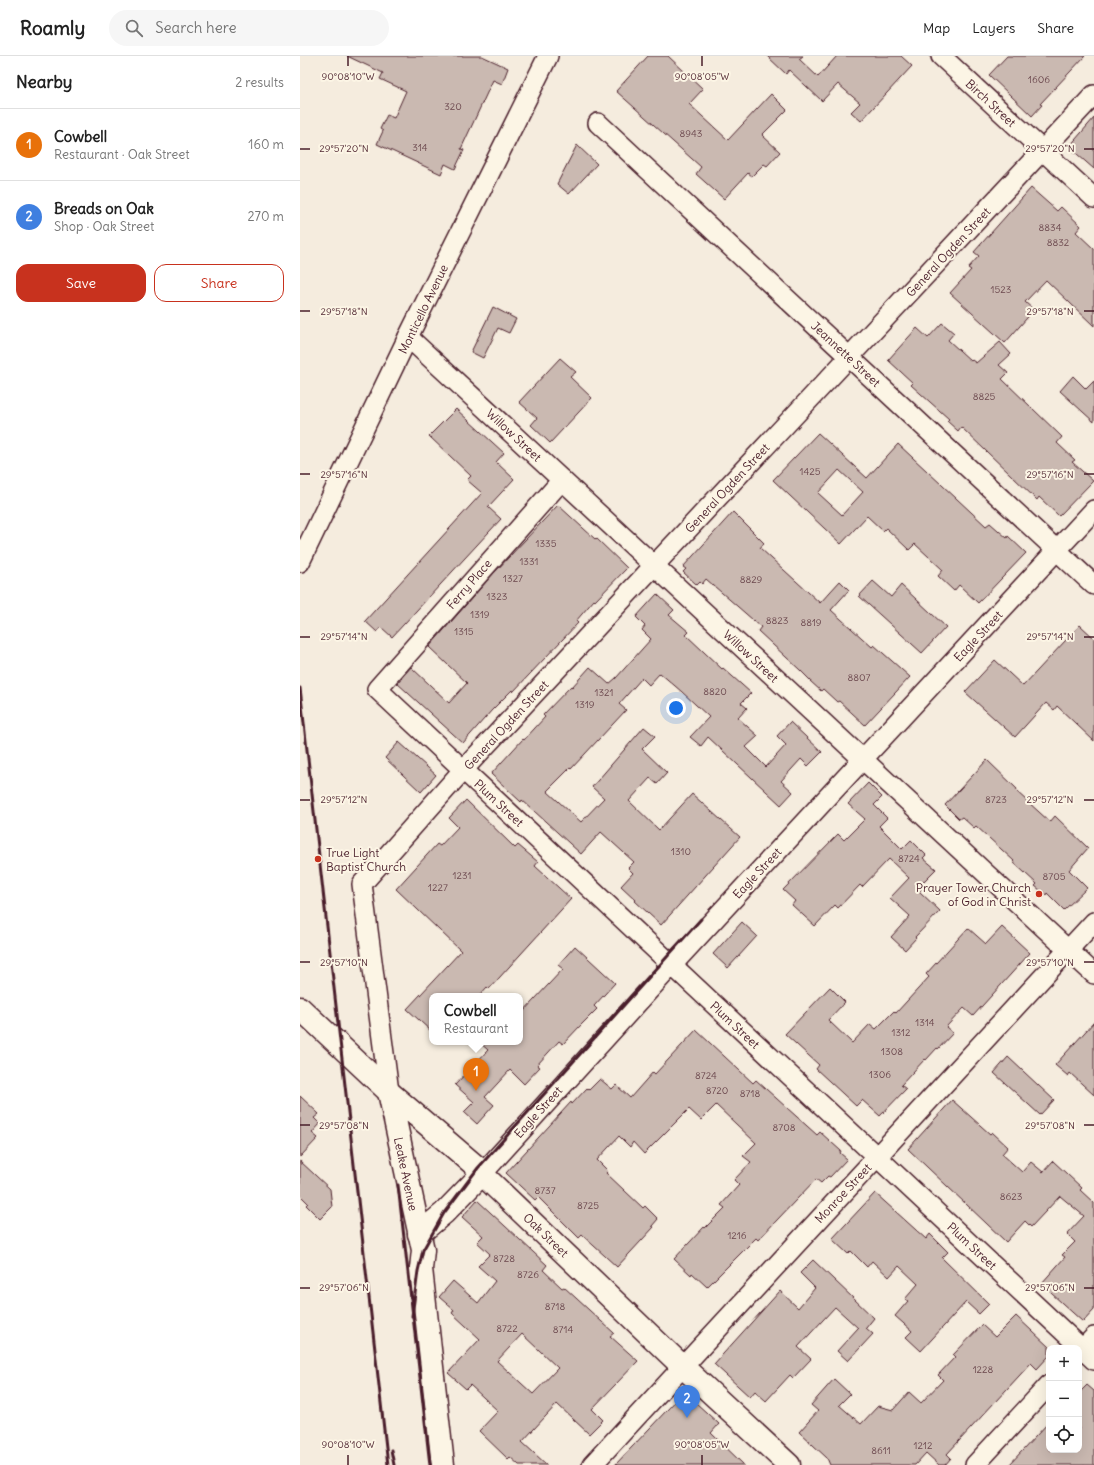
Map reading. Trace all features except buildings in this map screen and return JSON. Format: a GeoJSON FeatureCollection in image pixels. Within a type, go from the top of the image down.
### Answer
{"type":"FeatureCollection","features":[{"type":"Feature","properties":{"kind":"main road","name":"Oak Street"},"geometry":{"type":"LineString","coordinates":[[300,1008],[389,1092],[478,1168],[482,1174],[682,1366],[789,1465]]}},
{"type":"Feature","properties":{"kind":"main road","name":"Leake Avenue"},"geometry":{"type":"LineString","coordinates":[[389,1092],[422,1250],[421,1269],[443,1465]]}},
{"type":"Feature","properties":{"kind":"main road","name":"Eagle Street"},"geometry":{"type":"LineString","coordinates":[[419,1234],[444,1213],[482,1174]]}},
{"type":"Feature","properties":{"kind":"street","name":"Birch Street"},"geometry":{"type":"LineString","coordinates":[[941,56],[1094,198]]}},
{"type":"Feature","properties":{"kind":"street","name":"Monticello Avenue"},"geometry":{"type":"LineString","coordinates":[[300,562],[545,57]]}},
{"type":"Feature","properties":{"kind":"street","name":"General Ogden Street"},"geometry":{"type":"LineString","coordinates":[[362,884],[463,770],[1094,95]]}},
{"type":"Feature","properties":{"kind":"street","name":"Jeannette Street"},"geometry":{"type":"LineString","coordinates":[[598,123],[1094,585]]}},
{"type":"Feature","properties":{"kind":"street","name":"Willow Street"},"geometry":{"type":"LineString","coordinates":[[408,337],[1094,974]]}},
{"type":"Feature","properties":{"kind":"street","name":"Ferry Place"},"geometry":{"type":"LineString","coordinates":[[377,689],[562,480]]}},
{"type":"Feature","properties":{"kind":"street","name":"Eagle Street"},"geometry":{"type":"LineString","coordinates":[[482,1174],[671,966],[1094,510]]}},
{"type":"Feature","properties":{"kind":"street","name":"Plum Street"},"geometry":{"type":"LineString","coordinates":[[377,689],[876,1157],[1087,1350]]}},
{"type":"Feature","properties":{"kind":"street","name":"Leake Avenue"},"geometry":{"type":"LineString","coordinates":[[362,884],[389,1092]]}},
{"type":"Feature","properties":{"kind":"street","name":"Monroe Street"},"geometry":{"type":"LineString","coordinates":[[592,1465],[1094,922]]}},
{"type":"Feature","properties":{"kind":"street"},"geometry":{"type":"LineString","coordinates":[[975,1465],[1046,1388]]}},
{"type":"Feature","properties":{"kind":"railway"},"geometry":{"type":"LineString","coordinates":[[300,688],[388,1465]]}},
{"type":"Feature","properties":{"kind":"railway"},"geometry":{"type":"LineString","coordinates":[[412,1316],[418,1271],[423,1250],[444,1213],[478,1168],[701,919]]}},
{"type":"Feature","properties":{"kind":"railway"},"geometry":{"type":"LineString","coordinates":[[398,1185],[430,1465]]}},
{"type":"Feature","properties":{"kind":"railway"},"geometry":{"type":"LineString","coordinates":[[391,1450],[394,1465]]}},
{"type":"Feature","properties":{"kind":"place","name":"True Light Baptist Church"},"geometry":{"type":"Point","coordinates":[318,859]}},
{"type":"Feature","properties":{"kind":"place","name":"Prayer Tower Church of God in Christ"},"geometry":{"type":"Point","coordinates":[1039,894]}},
{"type":"Feature","properties":{"kind":"place","name":"Cowbell"},"geometry":{"type":"Point","coordinates":[476,1091]}},
{"type":"Feature","properties":{"kind":"place","name":"Breads on Oak"},"geometry":{"type":"Point","coordinates":[687,1418]}}]}
